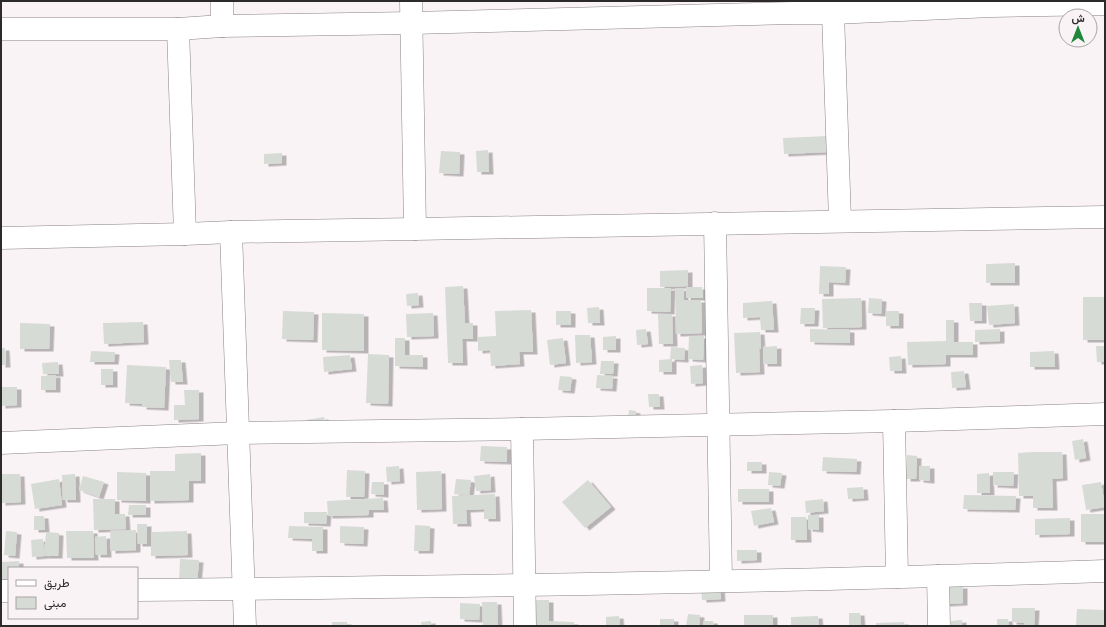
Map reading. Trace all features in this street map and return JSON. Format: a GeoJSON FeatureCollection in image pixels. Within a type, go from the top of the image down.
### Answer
{"type":"FeatureCollection","features":[{"type":"Feature","properties":{"kind":"street"},"geometry":{"type":"LineString","coordinates":[[222,1],[222,26]]}},
{"type":"Feature","properties":{"kind":"street"},"geometry":{"type":"LineString","coordinates":[[411,1],[415,229]]}},
{"type":"Feature","properties":{"kind":"street"},"geometry":{"type":"LineString","coordinates":[[1,29],[178,29],[222,26],[412,23],[597,10],[792,7],[833,13],[992,4],[1105,4]]}},
{"type":"Feature","properties":{"kind":"street"},"geometry":{"type":"LineString","coordinates":[[833,13],[840,221]]}},
{"type":"Feature","properties":{"kind":"street"},"geometry":{"type":"LineString","coordinates":[[178,29],[185,234]]}},
{"type":"Feature","properties":{"kind":"street"},"geometry":{"type":"LineString","coordinates":[[1,238],[231,232],[1105,217]]}},
{"type":"Feature","properties":{"kind":"street"},"geometry":{"type":"LineString","coordinates":[[715,223],[721,581]]}},
{"type":"Feature","properties":{"kind":"street"},"geometry":{"type":"LineString","coordinates":[[231,232],[245,626]]}},
{"type":"Feature","properties":{"kind":"street"},"geometry":{"type":"LineString","coordinates":[[1,443],[238,433],[718,425],[1105,414]]}},
{"type":"Feature","properties":{"kind":"street"},"geometry":{"type":"LineString","coordinates":[[894,421],[898,578]]}},
{"type":"Feature","properties":{"kind":"street"},"geometry":{"type":"LineString","coordinates":[[522,429],[525,626]]}},
{"type":"Feature","properties":{"kind":"street"},"geometry":{"type":"LineString","coordinates":[[138,590],[898,578],[1105,571]]}},
{"type":"Feature","properties":{"kind":"street"},"geometry":{"type":"LineString","coordinates":[[938,576],[939,626]]}},
{"type":"Feature","properties":{"kind":"building"},"geometry":{"type":"Polygon","coordinates":[[[828,136],[828,152],[784,154],[783,138],[828,136]]]}},
{"type":"Feature","properties":{"kind":"building"},"geometry":{"type":"Polygon","coordinates":[[[488,150],[489,172],[477,172],[476,151],[488,150]]]}},
{"type":"Feature","properties":{"kind":"building"},"geometry":{"type":"Polygon","coordinates":[[[441,151],[460,152],[459,174],[439,173],[441,151]]]}},
{"type":"Feature","properties":{"kind":"building"},"geometry":{"type":"Polygon","coordinates":[[[282,153],[282,163],[264,164],[264,154],[282,153]]]}},
{"type":"Feature","properties":{"kind":"building"},"geometry":{"type":"Polygon","coordinates":[[[1015,263],[1015,283],[986,283],[986,264],[1015,263]]]}},
{"type":"Feature","properties":{"kind":"building"},"geometry":{"type":"Polygon","coordinates":[[[820,266],[846,267],[845,283],[829,282],[829,294],[819,294],[820,266]]]}},
{"type":"Feature","properties":{"kind":"building"},"geometry":{"type":"Polygon","coordinates":[[[688,270],[688,286],[660,287],[660,271],[688,270]]]}},
{"type":"Feature","properties":{"kind":"building"},"geometry":{"type":"Polygon","coordinates":[[[463,286],[465,323],[473,323],[473,339],[462,339],[463,363],[448,363],[445,287],[463,286]]]}},
{"type":"Feature","properties":{"kind":"building"},"geometry":{"type":"Polygon","coordinates":[[[686,287],[702,287],[703,298],[686,298],[686,287]]]}},
{"type":"Feature","properties":{"kind":"building"},"geometry":{"type":"Polygon","coordinates":[[[647,288],[671,288],[670,312],[647,311],[647,288]]]}},
{"type":"Feature","properties":{"kind":"building"},"geometry":{"type":"Polygon","coordinates":[[[684,288],[684,300],[701,300],[702,333],[676,334],[675,289],[684,288]]]}},
{"type":"Feature","properties":{"kind":"building"},"geometry":{"type":"Polygon","coordinates":[[[418,293],[419,305],[407,306],[406,294],[418,293]]]}},
{"type":"Feature","properties":{"kind":"building"},"geometry":{"type":"Polygon","coordinates":[[[1083,297],[1105,297],[1105,340],[1083,340],[1083,297]]]}},
{"type":"Feature","properties":{"kind":"building"},"geometry":{"type":"Polygon","coordinates":[[[861,298],[862,327],[823,328],[822,299],[861,298]]]}},
{"type":"Feature","properties":{"kind":"building"},"geometry":{"type":"Polygon","coordinates":[[[869,298],[882,299],[881,314],[868,313],[869,298]]]}},
{"type":"Feature","properties":{"kind":"building"},"geometry":{"type":"Polygon","coordinates":[[[772,301],[774,330],[761,330],[760,317],[743,318],[743,303],[772,301]]]}},
{"type":"Feature","properties":{"kind":"building"},"geometry":{"type":"Polygon","coordinates":[[[969,303],[982,303],[982,321],[970,321],[969,303]]]}},
{"type":"Feature","properties":{"kind":"building"},"geometry":{"type":"Polygon","coordinates":[[[1014,304],[1015,323],[989,325],[987,306],[1014,304]]]}},
{"type":"Feature","properties":{"kind":"building"},"geometry":{"type":"Polygon","coordinates":[[[599,307],[600,323],[588,323],[587,308],[599,307]]]}},
{"type":"Feature","properties":{"kind":"building"},"geometry":{"type":"Polygon","coordinates":[[[801,308],[815,308],[814,324],[800,324],[801,308]]]}},
{"type":"Feature","properties":{"kind":"building"},"geometry":{"type":"Polygon","coordinates":[[[531,310],[533,352],[519,352],[520,364],[491,366],[490,350],[478,351],[478,337],[496,336],[495,311],[531,310]]]}},
{"type":"Feature","properties":{"kind":"building"},"geometry":{"type":"Polygon","coordinates":[[[283,311],[314,312],[313,340],[282,339],[283,311]]]}},
{"type":"Feature","properties":{"kind":"building"},"geometry":{"type":"Polygon","coordinates":[[[556,311],[571,311],[571,325],[556,325],[556,311]]]}},
{"type":"Feature","properties":{"kind":"building"},"geometry":{"type":"Polygon","coordinates":[[[886,311],[899,311],[899,326],[886,326],[886,311]]]}},
{"type":"Feature","properties":{"kind":"building"},"geometry":{"type":"Polygon","coordinates":[[[322,313],[364,314],[364,351],[322,350],[322,313]]]}},
{"type":"Feature","properties":{"kind":"building"},"geometry":{"type":"Polygon","coordinates":[[[433,313],[434,336],[407,337],[406,314],[433,313]]]}},
{"type":"Feature","properties":{"kind":"building"},"geometry":{"type":"Polygon","coordinates":[[[658,314],[672,314],[673,344],[659,344],[658,314]]]}},
{"type":"Feature","properties":{"kind":"building"},"geometry":{"type":"Polygon","coordinates":[[[946,320],[954,320],[954,342],[973,342],[973,355],[946,355],[946,364],[908,365],[907,342],[946,341],[946,320]]]}},
{"type":"Feature","properties":{"kind":"building"},"geometry":{"type":"Polygon","coordinates":[[[143,322],[144,342],[104,344],[103,323],[143,322]]]}},
{"type":"Feature","properties":{"kind":"building"},"geometry":{"type":"Polygon","coordinates":[[[20,323],[50,324],[49,349],[20,349],[20,323]]]}},
{"type":"Feature","properties":{"kind":"building"},"geometry":{"type":"Polygon","coordinates":[[[646,329],[648,344],[637,345],[636,330],[646,329]]]}},
{"type":"Feature","properties":{"kind":"building"},"geometry":{"type":"Polygon","coordinates":[[[810,329],[850,330],[850,343],[810,342],[810,329]]]}},
{"type":"Feature","properties":{"kind":"building"},"geometry":{"type":"Polygon","coordinates":[[[1000,329],[1000,341],[975,342],[975,330],[1000,329]]]}},
{"type":"Feature","properties":{"kind":"building"},"geometry":{"type":"Polygon","coordinates":[[[760,332],[760,372],[736,373],[734,333],[760,332]]]}},
{"type":"Feature","properties":{"kind":"building"},"geometry":{"type":"Polygon","coordinates":[[[575,335],[590,335],[592,362],[576,363],[575,335]]]}},
{"type":"Feature","properties":{"kind":"building"},"geometry":{"type":"Polygon","coordinates":[[[616,336],[616,350],[603,350],[603,337],[616,336]]]}},
{"type":"Feature","properties":{"kind":"building"},"geometry":{"type":"Polygon","coordinates":[[[689,336],[704,336],[703,360],[688,359],[689,336]]]}},
{"type":"Feature","properties":{"kind":"building"},"geometry":{"type":"Polygon","coordinates":[[[395,338],[405,338],[405,355],[423,355],[423,367],[395,366],[395,338]]]}},
{"type":"Feature","properties":{"kind":"building"},"geometry":{"type":"Polygon","coordinates":[[[563,338],[566,363],[550,365],[547,340],[563,338]]]}},
{"type":"Feature","properties":{"kind":"building"},"geometry":{"type":"Polygon","coordinates":[[[777,346],[777,364],[763,364],[763,347],[777,346]]]}},
{"type":"Feature","properties":{"kind":"building"},"geometry":{"type":"Polygon","coordinates":[[[1096,346],[1105,346],[1105,362],[1097,362],[1096,346]]]}},
{"type":"Feature","properties":{"kind":"building"},"geometry":{"type":"Polygon","coordinates":[[[671,347],[685,348],[684,360],[670,359],[671,347]]]}},
{"type":"Feature","properties":{"kind":"building"},"geometry":{"type":"Polygon","coordinates":[[[1,348],[5,348],[6,365],[1,365],[1,348]]]}},
{"type":"Feature","properties":{"kind":"building"},"geometry":{"type":"Polygon","coordinates":[[[91,351],[115,352],[114,362],[90,362],[91,351]]]}},
{"type":"Feature","properties":{"kind":"building"},"geometry":{"type":"Polygon","coordinates":[[[1054,351],[1055,367],[1030,367],[1030,352],[1054,351]]]}},
{"type":"Feature","properties":{"kind":"building"},"geometry":{"type":"Polygon","coordinates":[[[368,354],[389,355],[388,404],[366,403],[368,354]]]}},
{"type":"Feature","properties":{"kind":"building"},"geometry":{"type":"Polygon","coordinates":[[[350,355],[352,369],[324,372],[323,357],[350,355]]]}},
{"type":"Feature","properties":{"kind":"building"},"geometry":{"type":"Polygon","coordinates":[[[901,356],[902,371],[890,371],[889,357],[901,356]]]}},
{"type":"Feature","properties":{"kind":"building"},"geometry":{"type":"Polygon","coordinates":[[[672,359],[672,372],[659,372],[659,360],[672,359]]]}},
{"type":"Feature","properties":{"kind":"building"},"geometry":{"type":"Polygon","coordinates":[[[169,360],[181,360],[183,382],[171,382],[169,360]]]}},
{"type":"Feature","properties":{"kind":"building"},"geometry":{"type":"Polygon","coordinates":[[[601,361],[614,361],[613,374],[600,374],[601,361]]]}},
{"type":"Feature","properties":{"kind":"building"},"geometry":{"type":"Polygon","coordinates":[[[58,362],[59,374],[43,374],[42,363],[58,362]]]}},
{"type":"Feature","properties":{"kind":"building"},"geometry":{"type":"Polygon","coordinates":[[[127,365],[166,367],[164,408],[142,407],[142,404],[125,403],[127,365]]]}},
{"type":"Feature","properties":{"kind":"building"},"geometry":{"type":"Polygon","coordinates":[[[702,365],[703,383],[691,384],[690,366],[702,365]]]}},
{"type":"Feature","properties":{"kind":"building"},"geometry":{"type":"Polygon","coordinates":[[[101,369],[113,369],[113,385],[101,385],[101,369]]]}},
{"type":"Feature","properties":{"kind":"building"},"geometry":{"type":"Polygon","coordinates":[[[964,371],[966,387],[952,388],[951,372],[964,371]]]}},
{"type":"Feature","properties":{"kind":"building"},"geometry":{"type":"Polygon","coordinates":[[[56,375],[56,390],[41,390],[41,376],[56,375]]]}},
{"type":"Feature","properties":{"kind":"building"},"geometry":{"type":"Polygon","coordinates":[[[597,375],[613,376],[612,389],[596,388],[597,375]]]}},
{"type":"Feature","properties":{"kind":"building"},"geometry":{"type":"Polygon","coordinates":[[[560,376],[572,377],[570,391],[558,390],[560,376]]]}},
{"type":"Feature","properties":{"kind":"building"},"geometry":{"type":"Polygon","coordinates":[[[1,387],[17,387],[17,405],[1,406],[1,387]]]}},
{"type":"Feature","properties":{"kind":"building"},"geometry":{"type":"Polygon","coordinates":[[[184,390],[199,390],[199,419],[174,420],[174,405],[185,405],[184,390]]]}},
{"type":"Feature","properties":{"kind":"building"},"geometry":{"type":"Polygon","coordinates":[[[648,394],[659,394],[660,407],[649,407],[648,394]]]}},
{"type":"Feature","properties":{"kind":"building"},"geometry":{"type":"Polygon","coordinates":[[[629,410],[636,411],[634,427],[627,426],[629,410]]]}},
{"type":"Feature","properties":{"kind":"building"},"geometry":{"type":"Polygon","coordinates":[[[324,417],[325,426],[307,429],[306,420],[324,417]]]}},
{"type":"Feature","properties":{"kind":"building"},"geometry":{"type":"Polygon","coordinates":[[[1083,439],[1086,458],[1075,460],[1072,441],[1083,439]]]}},
{"type":"Feature","properties":{"kind":"building"},"geometry":{"type":"Polygon","coordinates":[[[481,446],[507,447],[507,462],[480,461],[481,446]]]}},
{"type":"Feature","properties":{"kind":"building"},"geometry":{"type":"Polygon","coordinates":[[[1062,452],[1063,478],[1052,479],[1053,508],[1033,508],[1033,496],[1019,496],[1018,453],[1062,452]]]}},
{"type":"Feature","properties":{"kind":"building"},"geometry":{"type":"Polygon","coordinates":[[[201,453],[201,481],[189,481],[189,500],[150,501],[150,471],[175,471],[175,454],[201,453]]]}},
{"type":"Feature","properties":{"kind":"building"},"geometry":{"type":"Polygon","coordinates":[[[907,455],[917,456],[916,479],[906,479],[907,455]]]}},
{"type":"Feature","properties":{"kind":"building"},"geometry":{"type":"Polygon","coordinates":[[[823,457],[857,459],[856,472],[822,471],[823,457]]]}},
{"type":"Feature","properties":{"kind":"building"},"geometry":{"type":"Polygon","coordinates":[[[747,462],[762,462],[762,471],[747,471],[747,462]]]}},
{"type":"Feature","properties":{"kind":"building"},"geometry":{"type":"Polygon","coordinates":[[[399,466],[400,481],[387,482],[386,467],[399,466]]]}},
{"type":"Feature","properties":{"kind":"building"},"geometry":{"type":"Polygon","coordinates":[[[919,466],[930,466],[930,481],[919,480],[919,466]]]}},
{"type":"Feature","properties":{"kind":"building"},"geometry":{"type":"Polygon","coordinates":[[[347,470],[365,471],[364,497],[346,497],[347,470]]]}},
{"type":"Feature","properties":{"kind":"building"},"geometry":{"type":"Polygon","coordinates":[[[441,471],[442,509],[417,510],[416,472],[441,471]]]}},
{"type":"Feature","properties":{"kind":"building"},"geometry":{"type":"Polygon","coordinates":[[[117,472],[146,473],[146,501],[117,500],[117,472]]]}},
{"type":"Feature","properties":{"kind":"building"},"geometry":{"type":"Polygon","coordinates":[[[769,472],[782,473],[780,486],[768,485],[769,472]]]}},
{"type":"Feature","properties":{"kind":"building"},"geometry":{"type":"Polygon","coordinates":[[[993,472],[1014,472],[1013,486],[993,485],[993,472]]]}},
{"type":"Feature","properties":{"kind":"building"},"geometry":{"type":"Polygon","coordinates":[[[989,473],[990,493],[977,493],[977,474],[989,473]]]}},
{"type":"Feature","properties":{"kind":"building"},"geometry":{"type":"Polygon","coordinates":[[[1,474],[20,474],[21,502],[1,503],[1,474]]]}},
{"type":"Feature","properties":{"kind":"building"},"geometry":{"type":"Polygon","coordinates":[[[75,474],[76,500],[63,500],[62,475],[75,474]]]}},
{"type":"Feature","properties":{"kind":"building"},"geometry":{"type":"Polygon","coordinates":[[[490,474],[491,490],[476,491],[474,476],[490,474]]]}},
{"type":"Feature","properties":{"kind":"building"},"geometry":{"type":"Polygon","coordinates":[[[83,476],[104,482],[99,497],[79,490],[83,476]]]}},
{"type":"Feature","properties":{"kind":"building"},"geometry":{"type":"Polygon","coordinates":[[[59,479],[62,505],[35,509],[31,484],[59,479]]]}},
{"type":"Feature","properties":{"kind":"building"},"geometry":{"type":"Polygon","coordinates":[[[456,479],[471,480],[469,495],[454,494],[456,479]]]}},
{"type":"Feature","properties":{"kind":"building"},"geometry":{"type":"Polygon","coordinates":[[[588,480],[611,507],[585,528],[562,502],[588,480]]]}},
{"type":"Feature","properties":{"kind":"building"},"geometry":{"type":"Polygon","coordinates":[[[372,482],[384,482],[384,495],[371,494],[372,482]]]}},
{"type":"Feature","properties":{"kind":"building"},"geometry":{"type":"Polygon","coordinates":[[[1101,482],[1105,507],[1086,510],[1082,485],[1101,482]]]}},
{"type":"Feature","properties":{"kind":"building"},"geometry":{"type":"Polygon","coordinates":[[[863,487],[864,498],[848,499],[847,488],[863,487]]]}},
{"type":"Feature","properties":{"kind":"building"},"geometry":{"type":"Polygon","coordinates":[[[738,489],[769,489],[769,502],[738,502],[738,489]]]}},
{"type":"Feature","properties":{"kind":"building"},"geometry":{"type":"Polygon","coordinates":[[[495,494],[496,519],[484,519],[484,509],[466,510],[467,524],[453,524],[452,496],[495,494]]]}},
{"type":"Feature","properties":{"kind":"building"},"geometry":{"type":"Polygon","coordinates":[[[964,495],[1016,496],[1015,510],[963,509],[964,495]]]}},
{"type":"Feature","properties":{"kind":"building"},"geometry":{"type":"Polygon","coordinates":[[[383,498],[384,510],[369,510],[369,515],[328,516],[327,501],[383,498]]]}},
{"type":"Feature","properties":{"kind":"building"},"geometry":{"type":"Polygon","coordinates":[[[93,499],[115,499],[115,514],[125,514],[126,529],[94,530],[93,499]]]}},
{"type":"Feature","properties":{"kind":"building"},"geometry":{"type":"Polygon","coordinates":[[[823,499],[824,511],[806,513],[805,501],[823,499]]]}},
{"type":"Feature","properties":{"kind":"building"},"geometry":{"type":"Polygon","coordinates":[[[129,505],[146,505],[146,515],[128,515],[129,505]]]}},
{"type":"Feature","properties":{"kind":"building"},"geometry":{"type":"Polygon","coordinates":[[[771,508],[774,522],[754,526],[751,511],[771,508]]]}},
{"type":"Feature","properties":{"kind":"building"},"geometry":{"type":"Polygon","coordinates":[[[304,512],[327,512],[326,524],[304,523],[304,512]]]}},
{"type":"Feature","properties":{"kind":"building"},"geometry":{"type":"Polygon","coordinates":[[[1081,514],[1104,514],[1104,542],[1081,542],[1081,514]]]}},
{"type":"Feature","properties":{"kind":"building"},"geometry":{"type":"Polygon","coordinates":[[[808,515],[819,515],[819,530],[808,529],[808,515]]]}},
{"type":"Feature","properties":{"kind":"building"},"geometry":{"type":"Polygon","coordinates":[[[34,516],[44,516],[45,530],[34,530],[34,516]]]}},
{"type":"Feature","properties":{"kind":"building"},"geometry":{"type":"Polygon","coordinates":[[[791,517],[806,517],[807,540],[791,540],[791,517]]]}},
{"type":"Feature","properties":{"kind":"building"},"geometry":{"type":"Polygon","coordinates":[[[1070,518],[1070,534],[1035,535],[1035,519],[1070,518]]]}},
{"type":"Feature","properties":{"kind":"building"},"geometry":{"type":"Polygon","coordinates":[[[137,524],[147,524],[147,544],[138,544],[137,524]]]}},
{"type":"Feature","properties":{"kind":"building"},"geometry":{"type":"Polygon","coordinates":[[[415,525],[430,526],[429,551],[414,551],[415,525]]]}},
{"type":"Feature","properties":{"kind":"building"},"geometry":{"type":"Polygon","coordinates":[[[289,526],[323,527],[323,551],[312,551],[312,539],[288,538],[289,526]]]}},
{"type":"Feature","properties":{"kind":"building"},"geometry":{"type":"Polygon","coordinates":[[[340,526],[364,527],[363,544],[340,543],[340,526]]]}},
{"type":"Feature","properties":{"kind":"building"},"geometry":{"type":"Polygon","coordinates":[[[136,530],[136,550],[111,551],[110,531],[136,530]]]}},
{"type":"Feature","properties":{"kind":"building"},"geometry":{"type":"Polygon","coordinates":[[[6,531],[17,532],[15,556],[4,555],[6,531]]]}},
{"type":"Feature","properties":{"kind":"building"},"geometry":{"type":"Polygon","coordinates":[[[66,531],[93,531],[94,558],[67,558],[66,531]]]}},
{"type":"Feature","properties":{"kind":"building"},"geometry":{"type":"Polygon","coordinates":[[[187,531],[188,555],[151,556],[151,532],[187,531]]]}},
{"type":"Feature","properties":{"kind":"building"},"geometry":{"type":"Polygon","coordinates":[[[46,532],[59,533],[58,556],[44,556],[46,532]]]}},
{"type":"Feature","properties":{"kind":"building"},"geometry":{"type":"Polygon","coordinates":[[[106,536],[107,555],[96,555],[95,537],[106,536]]]}},
{"type":"Feature","properties":{"kind":"building"},"geometry":{"type":"Polygon","coordinates":[[[43,539],[44,556],[32,557],[31,540],[43,539]]]}},
{"type":"Feature","properties":{"kind":"building"},"geometry":{"type":"Polygon","coordinates":[[[737,550],[757,550],[757,560],[737,561],[737,550]]]}},
{"type":"Feature","properties":{"kind":"building"},"geometry":{"type":"Polygon","coordinates":[[[180,559],[199,560],[197,583],[179,582],[180,559]]]}},
{"type":"Feature","properties":{"kind":"building"},"geometry":{"type":"Polygon","coordinates":[[[19,561],[19,567],[8,567],[8,581],[1,582],[1,562],[19,561]]]}},
{"type":"Feature","properties":{"kind":"building"},"geometry":{"type":"Polygon","coordinates":[[[720,585],[721,599],[702,600],[701,586],[720,585]]]}},
{"type":"Feature","properties":{"kind":"building"},"geometry":{"type":"Polygon","coordinates":[[[943,586],[963,586],[963,603],[944,604],[943,586]]]}},
{"type":"Feature","properties":{"kind":"building"},"geometry":{"type":"Polygon","coordinates":[[[534,600],[549,600],[549,621],[574,622],[574,626],[533,626],[534,600]]]}},
{"type":"Feature","properties":{"kind":"building"},"geometry":{"type":"Polygon","coordinates":[[[482,602],[497,602],[498,626],[483,626],[482,602]]]}},
{"type":"Feature","properties":{"kind":"building"},"geometry":{"type":"Polygon","coordinates":[[[460,603],[480,604],[479,620],[460,619],[460,603]]]}},
{"type":"Feature","properties":{"kind":"building"},"geometry":{"type":"Polygon","coordinates":[[[1012,608],[1035,608],[1034,626],[1024,626],[1024,623],[1012,622],[1012,608]]]}},
{"type":"Feature","properties":{"kind":"building"},"geometry":{"type":"Polygon","coordinates":[[[1077,609],[1104,610],[1104,626],[1076,626],[1077,609]]]}},
{"type":"Feature","properties":{"kind":"building"},"geometry":{"type":"Polygon","coordinates":[[[849,613],[860,613],[861,626],[849,626],[849,613]]]}},
{"type":"Feature","properties":{"kind":"building"},"geometry":{"type":"Polygon","coordinates":[[[688,614],[700,615],[699,626],[686,626],[688,614]]]}},
{"type":"Feature","properties":{"kind":"building"},"geometry":{"type":"Polygon","coordinates":[[[744,615],[773,615],[773,626],[744,626],[744,615]]]}},
{"type":"Feature","properties":{"kind":"building"},"geometry":{"type":"Polygon","coordinates":[[[619,616],[620,626],[606,626],[606,617],[619,616]]]}},
{"type":"Feature","properties":{"kind":"building"},"geometry":{"type":"Polygon","coordinates":[[[818,616],[819,626],[791,626],[791,617],[818,616]]]}},
{"type":"Feature","properties":{"kind":"building"},"geometry":{"type":"Polygon","coordinates":[[[660,619],[674,619],[674,626],[660,626],[660,619]]]}},
{"type":"Feature","properties":{"kind":"building"},"geometry":{"type":"Polygon","coordinates":[[[997,619],[1008,619],[1009,626],[997,626],[997,619]]]}},
{"type":"Feature","properties":{"kind":"building"},"geometry":{"type":"Polygon","coordinates":[[[962,620],[962,626],[951,626],[951,621],[962,620]]]}},
{"type":"Feature","properties":{"kind":"building"},"geometry":{"type":"Polygon","coordinates":[[[431,621],[431,626],[421,626],[421,622],[431,621]]]}},
{"type":"Feature","properties":{"kind":"building"},"geometry":{"type":"Polygon","coordinates":[[[703,621],[713,621],[714,626],[703,626],[703,621]]]}},
{"type":"Feature","properties":{"kind":"building"},"geometry":{"type":"Polygon","coordinates":[[[332,622],[347,622],[347,626],[332,626],[332,622]]]}},
{"type":"Feature","properties":{"kind":"building"},"geometry":{"type":"Polygon","coordinates":[[[904,622],[905,626],[876,626],[876,623],[904,622]]]}}]}
